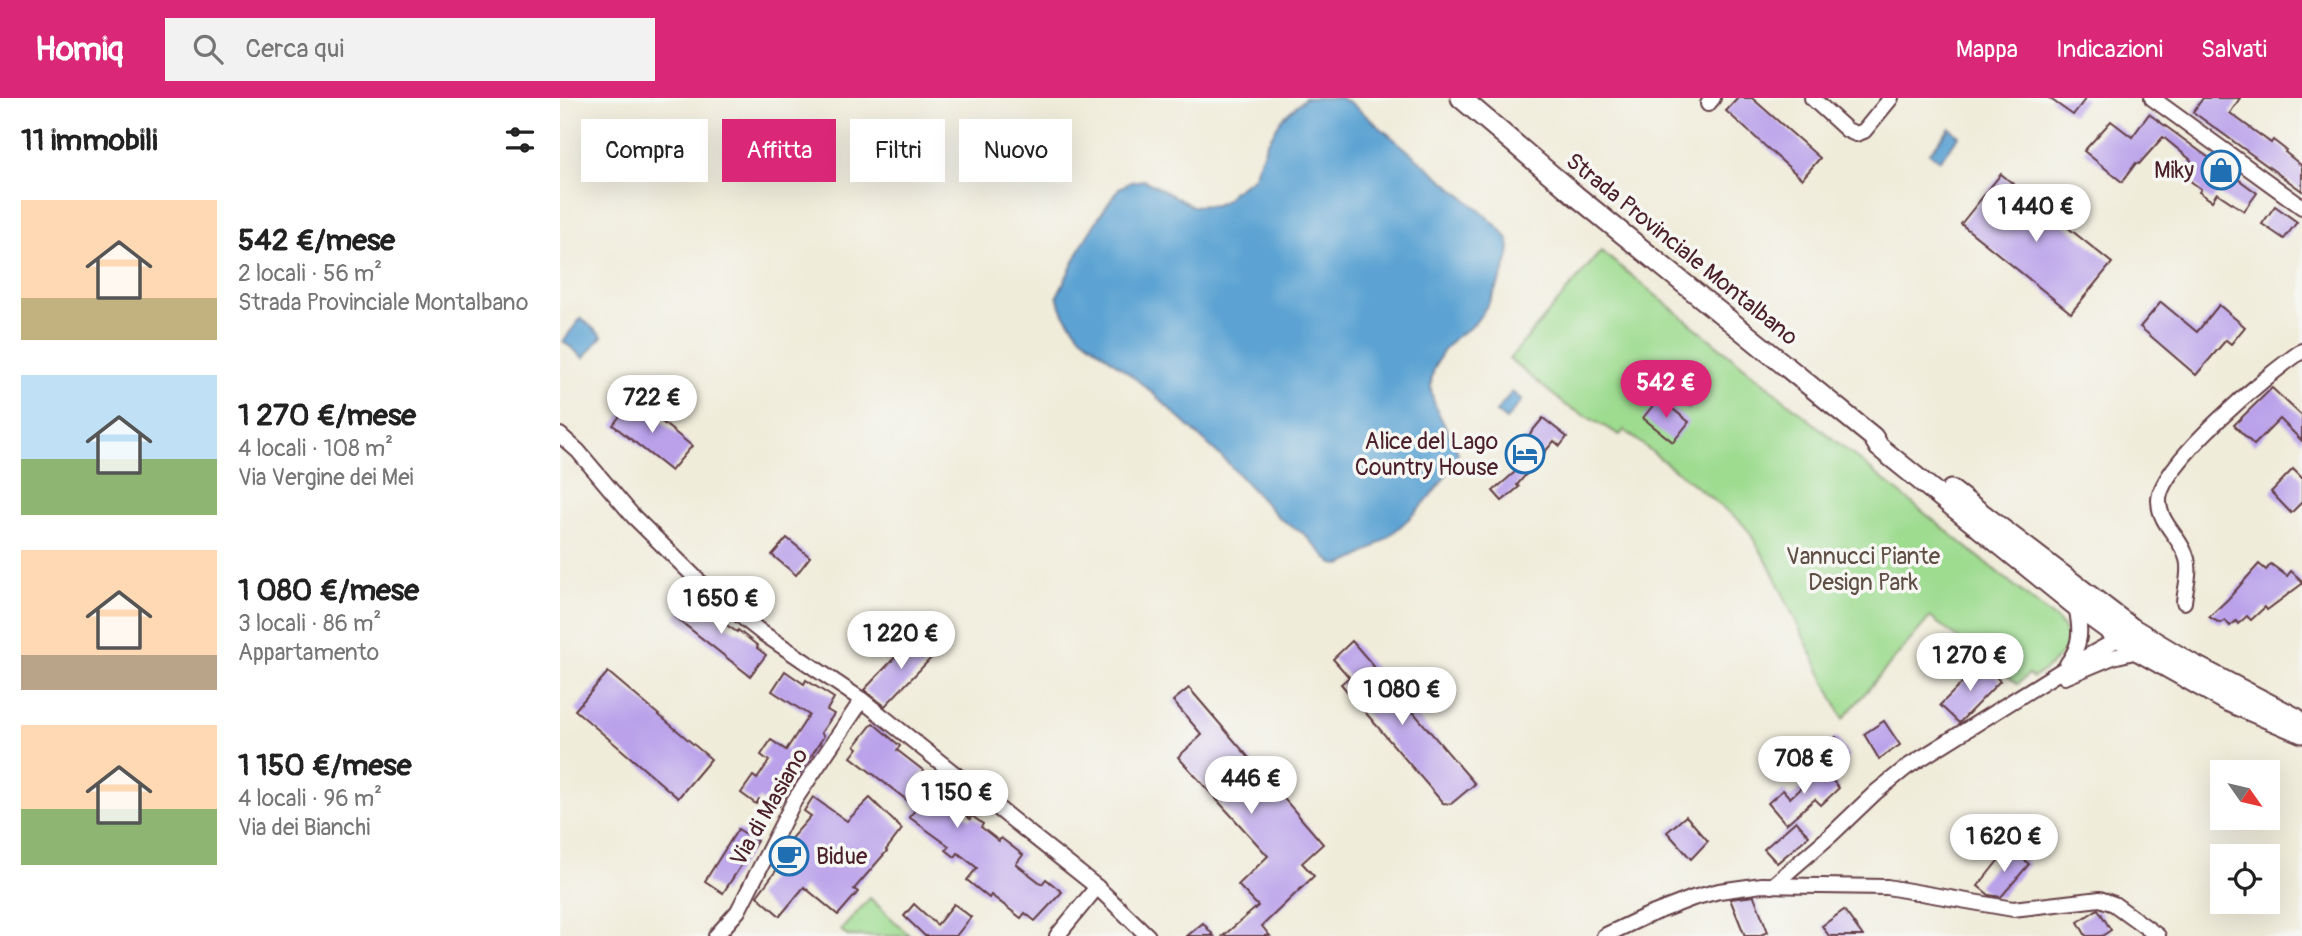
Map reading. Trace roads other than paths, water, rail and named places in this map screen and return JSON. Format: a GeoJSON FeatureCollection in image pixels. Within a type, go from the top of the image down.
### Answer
{"type":"FeatureCollection","features":[{"type":"Feature","properties":{"kind":"main road","name":"Strada Provinciale Montalbano"},"geometry":{"type":"LineString","coordinates":[[1461,98],[1585,203],[1873,437],[1879,447],[2076,606],[2120,638],[2143,644],[2209,674],[2302,722]]}},
{"type":"Feature","properties":{"kind":"main road","name":"Strada Provinciale Montalbano"},"geometry":{"type":"LineString","coordinates":[[1873,437],[1884,440],[2010,533],[2097,602],[2143,644],[2227,701],[2302,733]]}},
{"type":"Feature","properties":{"kind":"street"},"geometry":{"type":"LineString","coordinates":[[1812,98],[1841,125],[1856,134],[1864,131],[1887,103]]}},
{"type":"Feature","properties":{"kind":"street"},"geometry":{"type":"LineString","coordinates":[[2152,98],[2302,206]]}},
{"type":"Feature","properties":{"kind":"street"},"geometry":{"type":"LineString","coordinates":[[2184,602],[2188,562],[2162,516],[2159,501],[2161,488],[2199,441],[2267,376],[2302,351]]}},
{"type":"Feature","properties":{"kind":"street"},"geometry":{"type":"LineString","coordinates":[[560,435],[578,451],[633,516],[710,592],[761,632],[862,700],[1097,887],[1147,936]]}},
{"type":"Feature","properties":{"kind":"street"},"geometry":{"type":"LineString","coordinates":[[2063,669],[2076,650],[2080,638],[2076,606]]}},
{"type":"Feature","properties":{"kind":"street"},"geometry":{"type":"LineString","coordinates":[[1772,886],[1895,776],[2063,669],[2120,638]]}},
{"type":"Feature","properties":{"kind":"street"},"geometry":{"type":"LineString","coordinates":[[2021,695],[2143,644]]}},
{"type":"Feature","properties":{"kind":"street","name":"Via di Masiano"},"geometry":{"type":"LineString","coordinates":[[716,936],[738,911],[794,801],[862,700]]}},
{"type":"Feature","properties":{"kind":"street"},"geometry":{"type":"LineString","coordinates":[[1604,936],[1693,898],[1745,887],[1772,886],[1887,887],[2013,909],[2100,898],[2115,904],[2158,936]]}},
{"type":"Feature","properties":{"kind":"street"},"geometry":{"type":"LineString","coordinates":[[1057,936],[1097,887]]}},
{"type":"Feature","properties":{"kind":"water"},"geometry":{"type":"Polygon","coordinates":[[[1305,98],[1340,98],[1351,103],[1495,224],[1507,239],[1510,251],[1498,285],[1485,309],[1472,326],[1449,344],[1434,370],[1431,384],[1434,402],[1458,453],[1451,469],[1425,502],[1391,535],[1340,565],[1333,564],[1304,534],[1279,518],[1225,460],[1146,387],[1081,336],[1064,314],[1057,296],[1083,243],[1119,188],[1144,180],[1192,206],[1215,205],[1226,200],[1232,192],[1253,178],[1267,143],[1282,119],[1305,98]]]}},
{"type":"Feature","properties":{"kind":"water"},"geometry":{"type":"Polygon","coordinates":[[[1950,128],[1959,136],[1940,160],[1929,153],[1950,128]]]}},
{"type":"Feature","properties":{"kind":"water"},"geometry":{"type":"Polygon","coordinates":[[[581,318],[602,336],[584,358],[563,341],[581,318]]]}},
{"type":"Feature","properties":{"kind":"water"},"geometry":{"type":"Polygon","coordinates":[[[1677,378],[1699,396],[1688,409],[1667,392],[1677,378]]]}},
{"type":"Feature","properties":{"kind":"water"},"geometry":{"type":"Polygon","coordinates":[[[1512,392],[1522,400],[1506,420],[1496,412],[1512,392]]]}},
{"type":"Feature","properties":{"kind":"place","name":"Miky"},"geometry":{"type":"Point","coordinates":[2221,170]}},
{"type":"Feature","properties":{"kind":"place","name":"Alice del Lago Country House"},"geometry":{"type":"Point","coordinates":[1525,454]}},
{"type":"Feature","properties":{"kind":"place","name":"Bidue"},"geometry":{"type":"Point","coordinates":[789,856]}},
{"type":"Feature","properties":{"kind":"park label","name":"Vannucci Piante Design Park"},"geometry":{"type":"Point","coordinates":[1863,569]}}]}
